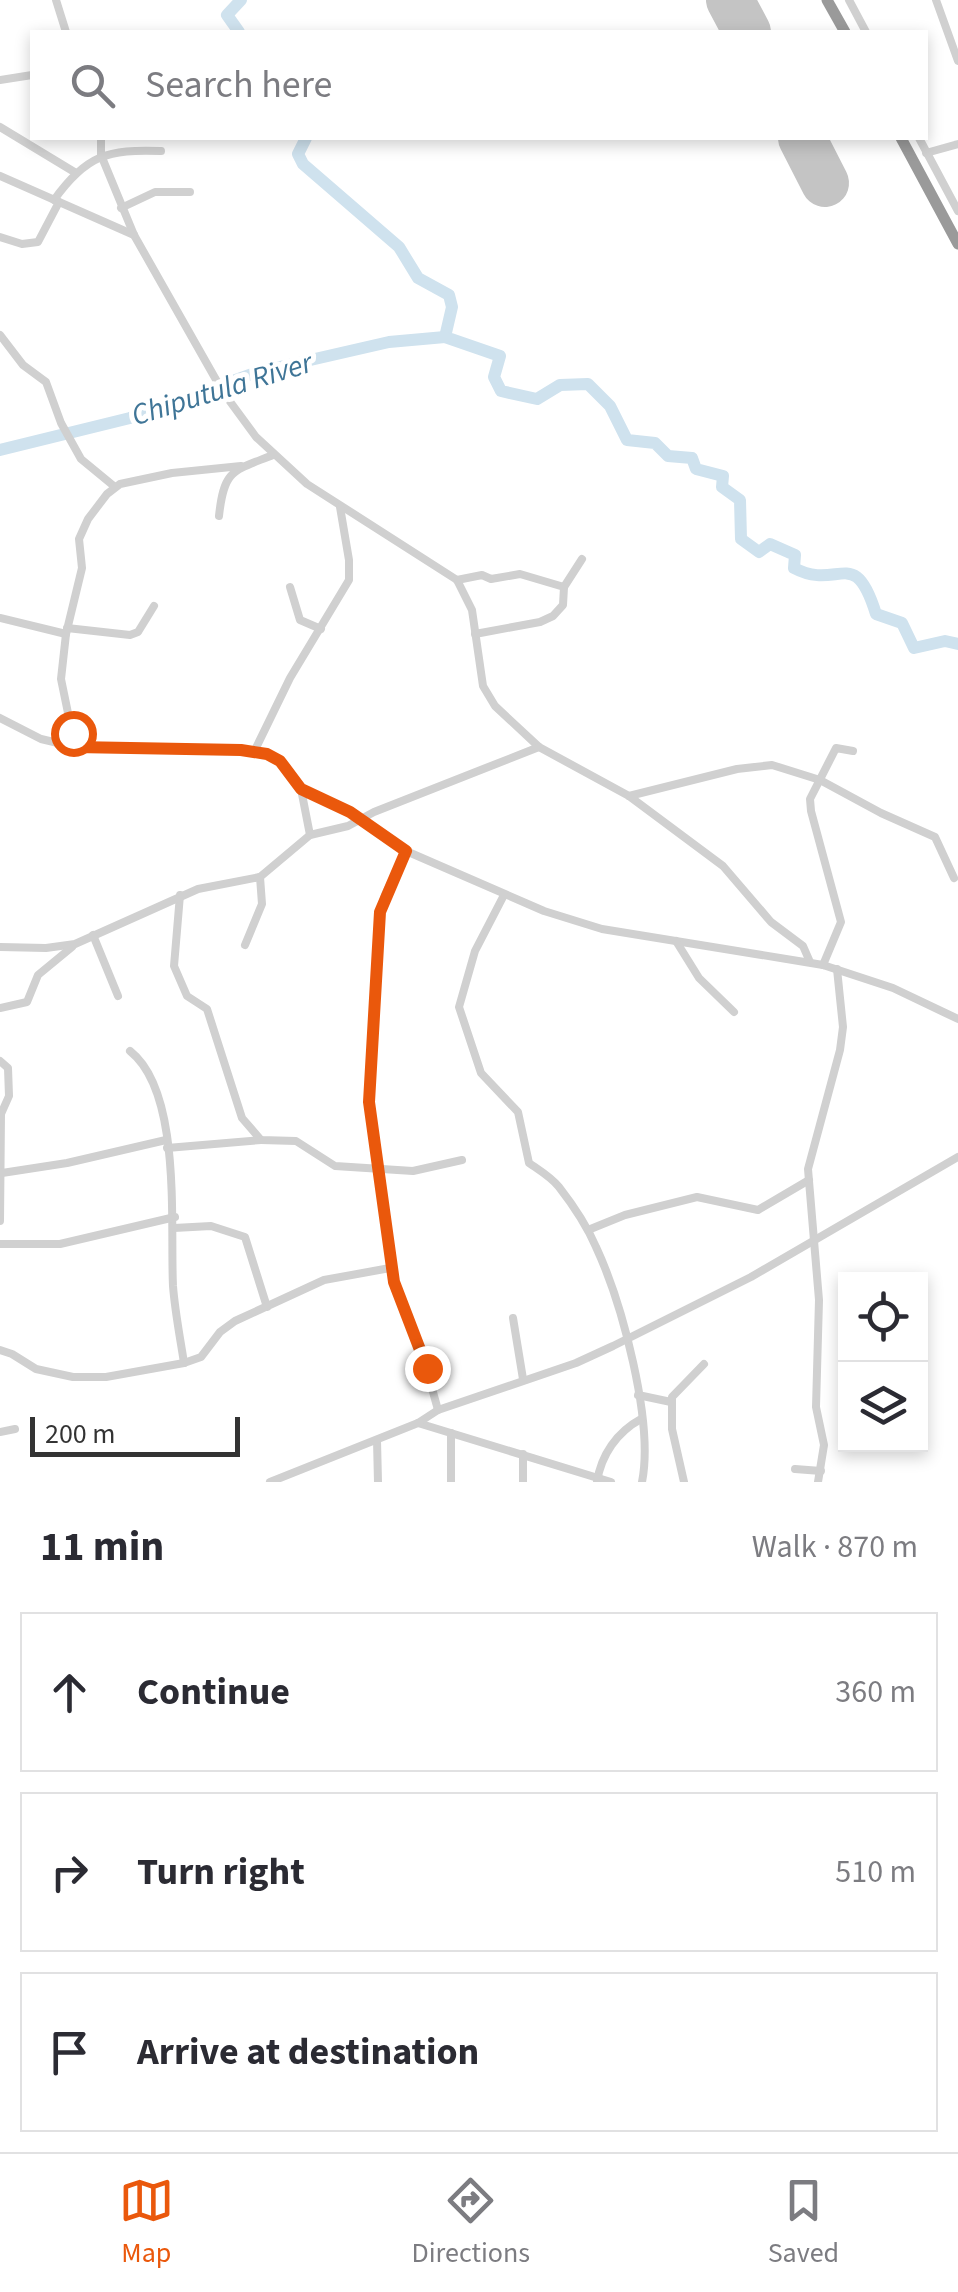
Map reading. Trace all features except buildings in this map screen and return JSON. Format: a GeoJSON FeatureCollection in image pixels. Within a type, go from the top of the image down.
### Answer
{"type":"FeatureCollection","features":[{"type":"Feature","properties":{"kind":"highway"},"geometry":{"type":"LineString","coordinates":[[827,0],[844,30]]}},
{"type":"Feature","properties":{"kind":"highway"},"geometry":{"type":"LineString","coordinates":[[902,140],[958,244]]}},
{"type":"Feature","properties":{"kind":"street"},"geometry":{"type":"LineString","coordinates":[[56,0],[65,30]]}},
{"type":"Feature","properties":{"kind":"street"},"geometry":{"type":"LineString","coordinates":[[849,0],[865,30]]}},
{"type":"Feature","properties":{"kind":"street"},"geometry":{"type":"LineString","coordinates":[[936,0],[958,61]]}},
{"type":"Feature","properties":{"kind":"street"},"geometry":{"type":"LineString","coordinates":[[946,30],[958,26]]}},
{"type":"Feature","properties":{"kind":"street"},"geometry":{"type":"LineString","coordinates":[[0,80],[30,75]]}},
{"type":"Feature","properties":{"kind":"street"},"geometry":{"type":"LineString","coordinates":[[0,127],[76,173]]}},
{"type":"Feature","properties":{"kind":"street"},"geometry":{"type":"LineString","coordinates":[[101,140],[101,155],[134,235],[236,413],[273,455],[340,506],[457,580],[472,610],[488,698],[539,747],[629,796],[735,876],[771,922],[804,946],[810,962]]}},
{"type":"Feature","properties":{"kind":"street"},"geometry":{"type":"LineString","coordinates":[[146,150],[147,140]]}},
{"type":"Feature","properties":{"kind":"street"},"geometry":{"type":"LineString","coordinates":[[920,140],[958,211]]}},
{"type":"Feature","properties":{"kind":"street"},"geometry":{"type":"LineString","coordinates":[[926,152],[958,144]]}},
{"type":"Feature","properties":{"kind":"street"},"geometry":{"type":"LineString","coordinates":[[0,237],[22,244],[38,242],[56,201],[76,173],[101,155],[161,151]]}},
{"type":"Feature","properties":{"kind":"street"},"geometry":{"type":"LineString","coordinates":[[0,176],[134,235]]}},
{"type":"Feature","properties":{"kind":"street"},"geometry":{"type":"LineString","coordinates":[[121,208],[155,192],[190,192]]}},
{"type":"Feature","properties":{"kind":"street"},"geometry":{"type":"LineString","coordinates":[[0,335],[24,365],[46,382],[61,424],[80,458],[115,488]]}},
{"type":"Feature","properties":{"kind":"street"},"geometry":{"type":"LineString","coordinates":[[75,747],[61,678],[66,631],[82,568],[79,540],[88,519],[115,488],[158,476],[241,466],[273,455]]}},
{"type":"Feature","properties":{"kind":"street"},"geometry":{"type":"LineString","coordinates":[[219,516],[224,485],[241,466]]}},
{"type":"Feature","properties":{"kind":"street"},"geometry":{"type":"LineString","coordinates":[[254,752],[290,678],[347,584],[350,574],[340,506]]}},
{"type":"Feature","properties":{"kind":"street"},"geometry":{"type":"LineString","coordinates":[[475,634],[553,616],[563,605],[564,587],[582,559]]}},
{"type":"Feature","properties":{"kind":"street"},"geometry":{"type":"LineString","coordinates":[[457,580],[520,574],[564,587]]}},
{"type":"Feature","properties":{"kind":"street"},"geometry":{"type":"LineString","coordinates":[[290,587],[300,620],[321,629]]}},
{"type":"Feature","properties":{"kind":"street"},"geometry":{"type":"LineString","coordinates":[[0,618],[66,631],[130,635],[138,632],[154,606]]}},
{"type":"Feature","properties":{"kind":"street"},"geometry":{"type":"LineString","coordinates":[[0,718],[41,739],[75,747],[254,752],[280,761],[301,789],[310,835]]}},
{"type":"Feature","properties":{"kind":"street"},"geometry":{"type":"LineString","coordinates":[[0,1008],[27,1002],[38,974],[92,935],[198,888],[260,877],[310,835],[348,826],[539,747]]}},
{"type":"Feature","properties":{"kind":"street"},"geometry":{"type":"LineString","coordinates":[[823,965],[841,922],[810,805],[836,748],[853,752]]}},
{"type":"Feature","properties":{"kind":"street"},"geometry":{"type":"LineString","coordinates":[[629,796],[758,766],[787,768],[820,780],[935,837],[954,878]]}},
{"type":"Feature","properties":{"kind":"street"},"geometry":{"type":"LineString","coordinates":[[301,789],[360,819],[406,851],[504,896],[578,923],[823,965],[893,988],[958,1018]]}},
{"type":"Feature","properties":{"kind":"street"},"geometry":{"type":"LineString","coordinates":[[406,851],[380,912],[369,1102],[390,1268],[398,1299],[424,1358],[438,1410]]}},
{"type":"Feature","properties":{"kind":"street"},"geometry":{"type":"LineString","coordinates":[[245,945],[262,904],[260,877]]}},
{"type":"Feature","properties":{"kind":"street"},"geometry":{"type":"LineString","coordinates":[[180,896],[176,974],[187,996],[207,1009],[242,1118],[262,1140]]}},
{"type":"Feature","properties":{"kind":"street"},"geometry":{"type":"LineString","coordinates":[[504,896],[475,951],[459,1007],[462,1022],[481,1073],[518,1112],[529,1163],[555,1183],[597,1248],[627,1339],[638,1394],[646,1461],[642,1482]]}},
{"type":"Feature","properties":{"kind":"street"},"geometry":{"type":"LineString","coordinates":[[92,935],[118,996]]}},
{"type":"Feature","properties":{"kind":"street"},"geometry":{"type":"LineString","coordinates":[[676,940],[699,978],[734,1012]]}},
{"type":"Feature","properties":{"kind":"street"},"geometry":{"type":"LineString","coordinates":[[0,947],[75,944]]}},
{"type":"Feature","properties":{"kind":"street"},"geometry":{"type":"LineString","coordinates":[[818,1482],[824,1445],[815,1386],[819,1314],[809,1158],[840,1050],[837,970]]}},
{"type":"Feature","properties":{"kind":"street"},"geometry":{"type":"LineString","coordinates":[[130,1050],[154,1079],[166,1144],[174,1217],[174,1293],[184,1363]]}},
{"type":"Feature","properties":{"kind":"street"},"geometry":{"type":"LineString","coordinates":[[0,1061],[7,1064],[9,1083],[2,1114],[0,1221]]}},
{"type":"Feature","properties":{"kind":"street"},"geometry":{"type":"LineString","coordinates":[[2,1172],[166,1144],[262,1140],[296,1141],[335,1166],[413,1170],[462,1160]]}},
{"type":"Feature","properties":{"kind":"street"},"geometry":{"type":"LineString","coordinates":[[270,1482],[418,1423],[438,1410],[576,1363],[627,1339],[815,1242],[958,1157]]}},
{"type":"Feature","properties":{"kind":"street"},"geometry":{"type":"LineString","coordinates":[[588,1230],[625,1214],[697,1197],[758,1210],[809,1180]]}},
{"type":"Feature","properties":{"kind":"street"},"geometry":{"type":"LineString","coordinates":[[0,1244],[60,1244],[174,1217]]}},
{"type":"Feature","properties":{"kind":"street"},"geometry":{"type":"LineString","coordinates":[[174,1228],[211,1226],[245,1237],[267,1306]]}},
{"type":"Feature","properties":{"kind":"street"},"geometry":{"type":"LineString","coordinates":[[0,1350],[36,1369],[74,1377],[106,1377],[184,1363],[201,1357],[230,1323],[324,1280],[390,1268]]}},
{"type":"Feature","properties":{"kind":"street"},"geometry":{"type":"LineString","coordinates":[[513,1318],[523,1379]]}},
{"type":"Feature","properties":{"kind":"street"},"geometry":{"type":"LineString","coordinates":[[684,1482],[672,1429],[671,1402],[674,1393],[704,1364]]}},
{"type":"Feature","properties":{"kind":"street"},"geometry":{"type":"LineString","coordinates":[[638,1394],[671,1402]]}},
{"type":"Feature","properties":{"kind":"street"},"geometry":{"type":"LineString","coordinates":[[597,1479],[610,1445],[641,1420]]}},
{"type":"Feature","properties":{"kind":"street"},"geometry":{"type":"LineString","coordinates":[[418,1423],[611,1482]]}},
{"type":"Feature","properties":{"kind":"street"},"geometry":{"type":"LineString","coordinates":[[0,1432],[15,1429]]}},
{"type":"Feature","properties":{"kind":"street"},"geometry":{"type":"LineString","coordinates":[[450,1432],[451,1482]]}},
{"type":"Feature","properties":{"kind":"street"},"geometry":{"type":"LineString","coordinates":[[377,1440],[378,1482]]}},
{"type":"Feature","properties":{"kind":"street"},"geometry":{"type":"LineString","coordinates":[[523,1454],[524,1482]]}},
{"type":"Feature","properties":{"kind":"street"},"geometry":{"type":"LineString","coordinates":[[796,1469],[821,1471]]}},
{"type":"Feature","properties":{"kind":"street"},"geometry":{"type":"LineString","coordinates":[[302,1470],[302,1482]]}},
{"type":"Feature","properties":{"kind":"waterway"},"geometry":{"type":"LineString","coordinates":[[238,30],[227,15],[241,0]]}},
{"type":"Feature","properties":{"kind":"waterway"},"geometry":{"type":"LineString","coordinates":[[305,140],[298,154],[303,164],[399,247],[418,278],[449,295],[452,307],[445,337],[500,356],[494,377],[501,391],[537,399],[560,385],[588,384],[610,406],[627,440],[655,443],[668,456],[692,458],[696,469],[723,476],[722,487],[740,500],[741,539],[759,552],[770,544],[795,555],[794,568],[810,574],[852,575],[860,580],[876,614],[902,623],[914,648],[945,641],[958,644]]}},
{"type":"Feature","properties":{"kind":"waterway","name":"Chiputula River"},"geometry":{"type":"LineString","coordinates":[[0,450],[130,418],[258,372],[389,342],[445,337]]}},
{"type":"Feature","properties":{"kind":"runway"},"geometry":{"type":"LineString","coordinates":[[730,0],[746,30]]}},
{"type":"Feature","properties":{"kind":"runway"},"geometry":{"type":"LineString","coordinates":[[803,140],[825,183]]}},
{"type":"Feature","properties":{"kind":"route"},"geometry":{"type":"LineString","coordinates":[[73,733],[75,747],[241,750],[267,754],[290,771],[301,789],[350,812],[406,851],[380,912],[369,1102],[387,1251],[405,1316],[427,1368]]}}]}
